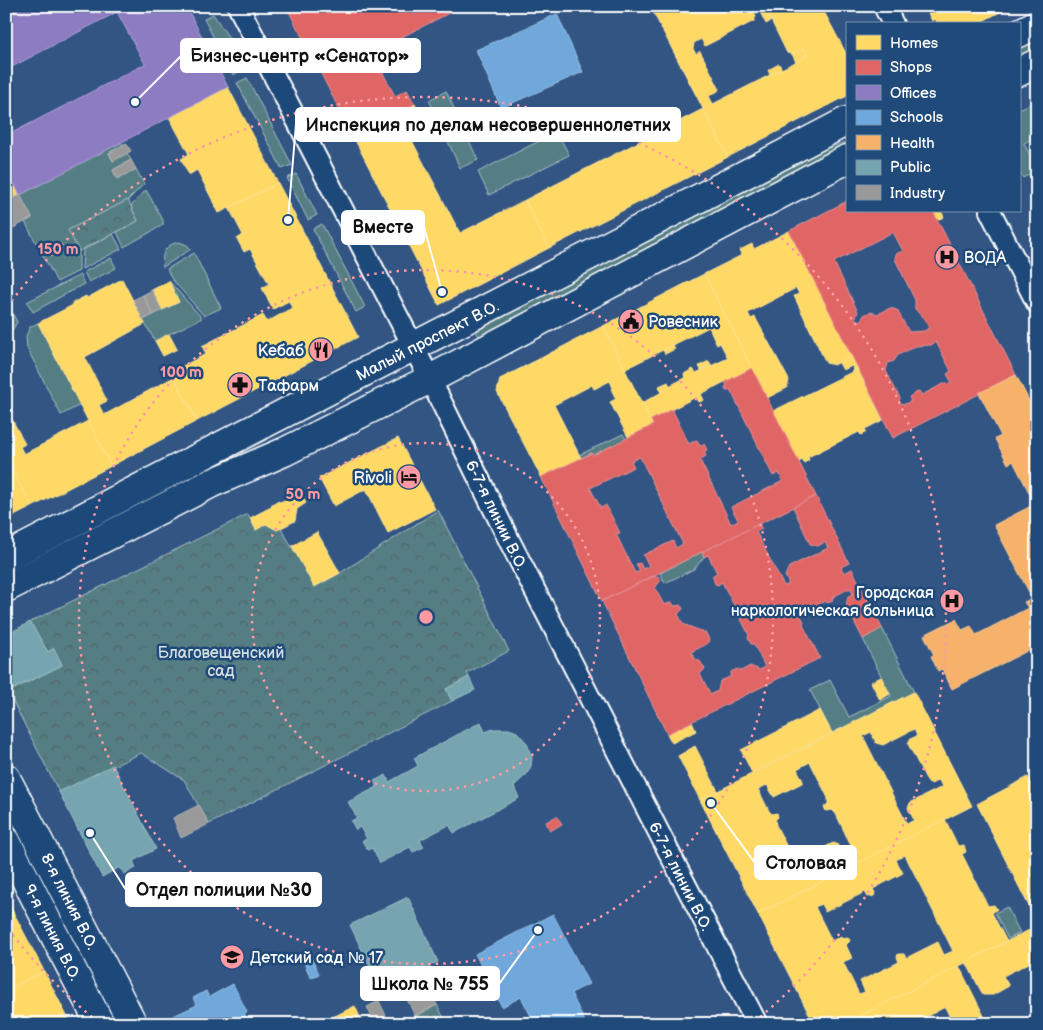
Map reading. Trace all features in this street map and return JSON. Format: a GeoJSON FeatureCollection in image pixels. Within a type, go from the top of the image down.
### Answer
{"type":"FeatureCollection","features":[{"type":"Feature","properties":{"kind":"main road"},"geometry":{"type":"LineString","coordinates":[[1020,32],[1037,24]]}},
{"type":"Feature","properties":{"kind":"main road"},"geometry":{"type":"LineString","coordinates":[[1020,72],[1037,63]]}},
{"type":"Feature","properties":{"kind":"main road","name":"Малый проспект В.О."},"geometry":{"type":"LineString","coordinates":[[6,557],[198,460],[846,123]]}},
{"type":"Feature","properties":{"kind":"main road"},"geometry":{"type":"LineString","coordinates":[[6,588],[212,483],[284,452],[430,378],[846,160]]}},
{"type":"Feature","properties":{"kind":"main road","name":"8-я линия В.О."},"geometry":{"type":"LineString","coordinates":[[6,778],[133,1024]]}},
{"type":"Feature","properties":{"kind":"main road","name":"9-я линия В.О."},"geometry":{"type":"LineString","coordinates":[[6,841],[100,1024]]}},
{"type":"Feature","properties":{"kind":"street","name":"6-7-я линии В.О."},"geometry":{"type":"LineString","coordinates":[[238,6],[430,378],[510,542],[757,1024]]}},
{"type":"Feature","properties":{"kind":"street"},"geometry":{"type":"LineString","coordinates":[[884,6],[892,22]]}},
{"type":"Feature","properties":{"kind":"street"},"geometry":{"type":"LineString","coordinates":[[991,212],[1037,303]]}},
{"type":"Feature","properties":{"kind":"green space"},"geometry":{"type":"Polygon","coordinates":[[[213,14],[235,47],[243,70],[233,75],[204,19],[213,14]]]}},
{"type":"Feature","properties":{"kind":"green space"},"geometry":{"type":"Polygon","coordinates":[[[1037,35],[1037,53],[1020,62],[1020,44],[1037,35]]]}},
{"type":"Feature","properties":{"kind":"green space"},"geometry":{"type":"Polygon","coordinates":[[[247,78],[292,165],[282,169],[237,83],[247,78]]]}},
{"type":"Feature","properties":{"kind":"green space"},"geometry":{"type":"Polygon","coordinates":[[[446,91],[478,160],[460,168],[429,100],[446,91]]]}},
{"type":"Feature","properties":{"kind":"green space"},"geometry":{"type":"Polygon","coordinates":[[[1037,101],[1037,136],[1024,143],[1037,170],[1023,178],[1020,173],[1020,109],[1037,101]]]}},
{"type":"Feature","properties":{"kind":"green space"},"geometry":{"type":"Polygon","coordinates":[[[557,132],[569,155],[489,195],[478,172],[557,132]]]}},
{"type":"Feature","properties":{"kind":"green space"},"geometry":{"type":"Polygon","coordinates":[[[121,142],[123,145],[109,153],[113,161],[127,153],[131,160],[113,170],[117,178],[136,169],[144,184],[128,200],[69,230],[79,251],[79,271],[57,282],[25,222],[32,218],[20,195],[121,142]]]}},
{"type":"Feature","properties":{"kind":"green space"},"geometry":{"type":"Polygon","coordinates":[[[846,142],[846,156],[481,340],[473,326],[813,152],[846,142]]]}},
{"type":"Feature","properties":{"kind":"green space"},"geometry":{"type":"Polygon","coordinates":[[[296,174],[317,215],[308,220],[287,178],[296,174]]]}},
{"type":"Feature","properties":{"kind":"green space"},"geometry":{"type":"Polygon","coordinates":[[[146,190],[163,220],[163,225],[124,247],[117,232],[138,221],[131,206],[146,190]]]}},
{"type":"Feature","properties":{"kind":"green space"},"geometry":{"type":"Polygon","coordinates":[[[128,200],[138,221],[79,251],[68,230],[128,200]]]}},
{"type":"Feature","properties":{"kind":"green space"},"geometry":{"type":"Polygon","coordinates":[[[322,224],[365,307],[356,312],[313,229],[322,224]]]}},
{"type":"Feature","properties":{"kind":"green space"},"geometry":{"type":"Polygon","coordinates":[[[113,234],[121,249],[82,269],[83,250],[113,234]]]}},
{"type":"Feature","properties":{"kind":"green space"},"geometry":{"type":"Polygon","coordinates":[[[179,242],[191,249],[163,267],[163,254],[165,250],[170,245],[179,242]]]}},
{"type":"Feature","properties":{"kind":"green space"},"geometry":{"type":"Polygon","coordinates":[[[194,253],[221,308],[204,316],[171,278],[167,269],[194,253]]]}},
{"type":"Feature","properties":{"kind":"green space"},"geometry":{"type":"Polygon","coordinates":[[[111,258],[116,268],[89,282],[84,272],[111,258]]]}},
{"type":"Feature","properties":{"kind":"green space"},"geometry":{"type":"Polygon","coordinates":[[[80,275],[84,284],[33,312],[27,302],[80,275]]]}},
{"type":"Feature","properties":{"kind":"green space"},"geometry":{"type":"Polygon","coordinates":[[[169,281],[202,318],[155,341],[143,320],[179,302],[169,281]]]}},
{"type":"Feature","properties":{"kind":"green space"},"geometry":{"type":"Polygon","coordinates":[[[12,312],[17,322],[13,329],[6,333],[6,315],[12,312]]]}},
{"type":"Feature","properties":{"kind":"green space"},"geometry":{"type":"Polygon","coordinates":[[[38,323],[80,405],[61,415],[27,348],[26,336],[30,327],[38,323]]]}},
{"type":"Feature","properties":{"kind":"green space"},"geometry":{"type":"Polygon","coordinates":[[[623,434],[626,439],[593,455],[591,453],[581,458],[579,455],[623,434]]]}},
{"type":"Feature","properties":{"kind":"green space","name":"Благовещенский сад"},"geometry":{"type":"Polygon","coordinates":[[[438,510],[509,651],[467,673],[469,677],[446,689],[452,701],[209,824],[184,780],[141,753],[59,792],[8,692],[62,665],[54,649],[48,652],[30,622],[248,514],[256,530],[266,524],[277,530],[281,528],[315,587],[438,510]]]}},
{"type":"Feature","properties":{"kind":"green space"},"geometry":{"type":"Polygon","coordinates":[[[702,552],[704,557],[694,569],[665,583],[660,573],[702,552]]]}},
{"type":"Feature","properties":{"kind":"green space"},"geometry":{"type":"Polygon","coordinates":[[[882,628],[914,692],[832,733],[810,690],[830,680],[849,717],[891,696],[863,639],[882,628]]]}},
{"type":"Feature","properties":{"kind":"green space"},"geometry":{"type":"Polygon","coordinates":[[[1007,907],[1020,933],[1008,939],[995,913],[1007,907]]]}},
{"type":"Feature","properties":{"kind":"green space"},"geometry":{"type":"Polygon","coordinates":[[[437,1005],[447,1024],[401,1024],[437,1005]]]}},
{"type":"Feature","properties":{"kind":"building: Homes"},"geometry":{"type":"Polygon","coordinates":[[[664,6],[751,6],[756,16],[754,21],[705,46],[701,39],[694,43],[693,49],[696,54],[700,51],[719,88],[718,91],[709,96],[713,104],[807,56],[804,49],[792,54],[787,53],[764,6],[821,6],[846,53],[846,97],[728,157],[653,12],[664,6]]]}},
{"type":"Feature","properties":{"kind":"building: Homes"},"geometry":{"type":"Polygon","coordinates":[[[929,6],[997,6],[1000,12],[981,22],[937,22],[935,19],[932,21],[926,9],[929,6]]]}},
{"type":"Feature","properties":{"kind":"building: Homes"},"geometry":{"type":"Polygon","coordinates":[[[765,9],[771,21],[766,24],[760,12],[765,9]]]}},
{"type":"Feature","properties":{"kind":"building: Homes"},"geometry":{"type":"Polygon","coordinates":[[[804,49],[807,56],[796,62],[792,54],[804,49]]]}},
{"type":"Feature","properties":{"kind":"building: Homes"},"geometry":{"type":"Polygon","coordinates":[[[779,64],[782,69],[770,75],[768,70],[779,64]]]}},
{"type":"Feature","properties":{"kind":"building: Homes"},"geometry":{"type":"Polygon","coordinates":[[[228,87],[278,183],[219,213],[197,170],[189,175],[181,159],[189,154],[169,117],[228,87]]]}},
{"type":"Feature","properties":{"kind":"building: Homes"},"geometry":{"type":"Polygon","coordinates":[[[415,104],[423,121],[406,129],[460,233],[525,200],[549,248],[439,305],[353,136],[415,104]]]}},
{"type":"Feature","properties":{"kind":"building: Homes"},"geometry":{"type":"Polygon","coordinates":[[[703,109],[728,157],[549,248],[525,200],[703,109]]]}},
{"type":"Feature","properties":{"kind":"building: Homes"},"geometry":{"type":"Polygon","coordinates":[[[6,169],[20,195],[6,202],[6,169]]]}},
{"type":"Feature","properties":{"kind":"building: Homes"},"geometry":{"type":"Polygon","coordinates":[[[278,183],[358,337],[197,421],[171,372],[206,354],[202,346],[263,315],[267,322],[292,308],[289,301],[273,309],[262,288],[269,284],[250,249],[244,252],[237,239],[243,235],[229,208],[278,183]]]}},
{"type":"Feature","properties":{"kind":"building: Homes"},"geometry":{"type":"Polygon","coordinates":[[[933,212],[942,212],[944,217],[937,220],[933,212]]]}},
{"type":"Feature","properties":{"kind":"building: Homes"},"geometry":{"type":"Polygon","coordinates":[[[789,231],[852,356],[834,365],[826,363],[794,296],[799,294],[796,288],[748,313],[751,319],[755,317],[789,380],[787,388],[767,398],[704,274],[742,255],[740,250],[752,244],[754,249],[789,231]]]}},
{"type":"Feature","properties":{"kind":"building: Homes"},"geometry":{"type":"Polygon","coordinates":[[[704,274],[752,368],[701,394],[704,400],[699,402],[696,397],[651,420],[642,403],[685,378],[684,374],[693,369],[696,373],[728,358],[720,343],[717,345],[709,327],[625,369],[603,326],[704,274]]]}},
{"type":"Feature","properties":{"kind":"building: Homes"},"geometry":{"type":"Polygon","coordinates":[[[122,279],[145,324],[85,357],[107,401],[99,405],[104,415],[174,377],[197,421],[111,466],[38,323],[73,305],[72,303],[86,296],[87,298],[122,279]]]}},
{"type":"Feature","properties":{"kind":"building: Homes"},"geometry":{"type":"Polygon","coordinates":[[[169,281],[179,302],[162,310],[152,290],[169,281]]]}},
{"type":"Feature","properties":{"kind":"building: Homes"},"geometry":{"type":"Polygon","coordinates":[[[6,305],[12,312],[6,315],[6,305]]]}},
{"type":"Feature","properties":{"kind":"building: Homes"},"geometry":{"type":"Polygon","coordinates":[[[603,326],[653,425],[628,437],[610,402],[616,399],[611,389],[613,388],[610,381],[594,389],[592,385],[554,405],[581,458],[541,477],[497,392],[500,379],[603,326]]]}},
{"type":"Feature","properties":{"kind":"building: Homes"},"geometry":{"type":"Polygon","coordinates":[[[169,334],[177,349],[163,356],[155,341],[169,334]]]}},
{"type":"Feature","properties":{"kind":"building: Homes"},"geometry":{"type":"Polygon","coordinates":[[[673,345],[675,349],[665,354],[663,350],[673,345]]]}},
{"type":"Feature","properties":{"kind":"building: Homes"},"geometry":{"type":"Polygon","coordinates":[[[852,356],[858,369],[854,371],[852,366],[843,370],[839,363],[852,356]]]}},
{"type":"Feature","properties":{"kind":"building: Homes"},"geometry":{"type":"Polygon","coordinates":[[[709,361],[711,365],[701,370],[699,366],[709,361]]]}},
{"type":"Feature","properties":{"kind":"building: Homes"},"geometry":{"type":"Polygon","coordinates":[[[858,369],[883,420],[865,429],[866,432],[861,435],[859,432],[808,457],[809,460],[804,463],[802,460],[799,462],[773,411],[858,369]]]}},
{"type":"Feature","properties":{"kind":"building: Homes"},"geometry":{"type":"Polygon","coordinates":[[[668,382],[670,386],[661,391],[659,386],[668,382]]]}},
{"type":"Feature","properties":{"kind":"building: Homes"},"geometry":{"type":"Polygon","coordinates":[[[6,408],[25,444],[20,447],[24,454],[88,421],[111,466],[32,507],[6,458],[6,408]]]}},
{"type":"Feature","properties":{"kind":"building: Homes"},"geometry":{"type":"Polygon","coordinates":[[[398,438],[435,509],[388,533],[366,489],[334,506],[319,478],[398,438]]]}},
{"type":"Feature","properties":{"kind":"building: Homes"},"geometry":{"type":"Polygon","coordinates":[[[9,464],[32,507],[6,520],[6,466],[9,464]]]}},
{"type":"Feature","properties":{"kind":"building: Homes"},"geometry":{"type":"Polygon","coordinates":[[[301,493],[306,503],[297,509],[295,521],[277,530],[266,524],[256,530],[250,518],[271,507],[277,501],[280,502],[301,493]]]}},
{"type":"Feature","properties":{"kind":"building: Homes"},"geometry":{"type":"Polygon","coordinates":[[[317,532],[340,573],[314,587],[292,546],[317,532]]]}},
{"type":"Feature","properties":{"kind":"building: Homes"},"geometry":{"type":"Polygon","coordinates":[[[881,677],[890,694],[880,700],[871,682],[881,677]]]}},
{"type":"Feature","properties":{"kind":"building: Homes"},"geometry":{"type":"Polygon","coordinates":[[[914,692],[972,806],[758,914],[700,800],[914,692]],[[914,729],[883,745],[876,743],[871,732],[863,736],[907,824],[914,820],[908,808],[910,803],[942,787],[939,780],[931,784],[928,783],[908,744],[910,739],[917,736],[914,729]],[[810,762],[797,769],[803,781],[802,783],[774,797],[767,785],[758,789],[769,811],[772,814],[777,813],[776,825],[800,873],[810,868],[805,857],[833,843],[837,844],[842,853],[852,848],[836,814],[832,810],[826,811],[824,807],[828,804],[828,798],[810,762]]]}},
{"type":"Feature","properties":{"kind":"building: Homes"},"geometry":{"type":"Polygon","coordinates":[[[820,710],[832,733],[752,773],[741,750],[820,710]]]}},
{"type":"Feature","properties":{"kind":"building: Homes"},"geometry":{"type":"Polygon","coordinates":[[[692,722],[696,731],[672,743],[667,734],[692,722]]]}},
{"type":"Feature","properties":{"kind":"building: Homes"},"geometry":{"type":"Polygon","coordinates":[[[695,746],[718,791],[700,800],[678,756],[695,746]]]}},
{"type":"Feature","properties":{"kind":"building: Homes"},"geometry":{"type":"Polygon","coordinates":[[[1028,777],[1037,795],[1037,922],[977,804],[1028,777]]]}},
{"type":"Feature","properties":{"kind":"building: Homes"},"geometry":{"type":"Polygon","coordinates":[[[945,819],[958,846],[964,845],[966,852],[962,854],[988,906],[994,905],[997,909],[992,913],[1007,942],[844,1024],[814,1024],[758,914],[945,819]],[[905,855],[896,860],[903,873],[873,889],[874,896],[868,897],[865,892],[825,912],[821,904],[815,907],[832,941],[841,936],[842,938],[848,937],[850,941],[846,945],[852,958],[843,962],[859,994],[865,992],[860,981],[899,962],[898,954],[904,954],[906,958],[938,942],[944,955],[953,951],[905,855]]]}},
{"type":"Feature","properties":{"kind":"building: Homes"},"geometry":{"type":"Polygon","coordinates":[[[6,898],[44,971],[6,991],[6,898]]]}},
{"type":"Feature","properties":{"kind":"building: Homes"},"geometry":{"type":"Polygon","coordinates":[[[1037,926],[1037,959],[1003,976],[1009,986],[993,995],[983,995],[966,962],[1037,926]]]}},
{"type":"Feature","properties":{"kind":"building: Homes"},"geometry":{"type":"Polygon","coordinates":[[[959,966],[988,1024],[953,1024],[945,1007],[913,1024],[889,1024],[886,1017],[880,1020],[882,1024],[844,1024],[959,966]]]}},
{"type":"Feature","properties":{"kind":"building: Homes"},"geometry":{"type":"Polygon","coordinates":[[[44,971],[71,1024],[13,1024],[6,1010],[6,991],[44,971]]]}},
{"type":"Feature","properties":{"kind":"building: Homes"},"geometry":{"type":"Polygon","coordinates":[[[355,1006],[363,1024],[319,1024],[355,1006]]]}},
{"type":"Feature","properties":{"kind":"building: Shops"},"geometry":{"type":"Polygon","coordinates":[[[286,6],[410,6],[414,14],[429,6],[463,6],[372,52],[395,96],[407,90],[415,104],[353,136],[286,6]]]}},
{"type":"Feature","properties":{"kind":"building: Shops"},"geometry":{"type":"Polygon","coordinates":[[[997,6],[1019,6],[1000,12],[997,6]]]}},
{"type":"Feature","properties":{"kind":"building: Shops"},"geometry":{"type":"Polygon","coordinates":[[[846,202],[846,212],[934,212],[1016,375],[893,438],[789,231],[846,202]],[[893,232],[834,262],[858,312],[855,319],[861,321],[864,315],[870,312],[878,314],[890,308],[897,310],[909,332],[924,331],[929,328],[915,309],[915,300],[895,259],[896,254],[903,251],[893,232]],[[936,342],[931,345],[916,346],[898,355],[894,361],[888,363],[886,371],[900,398],[899,403],[905,404],[911,401],[909,397],[919,391],[922,395],[943,384],[952,383],[947,374],[951,371],[936,342]]]}},
{"type":"Feature","properties":{"kind":"building: Shops"},"geometry":{"type":"Polygon","coordinates":[[[752,368],[816,496],[602,601],[541,477],[592,453],[593,455],[653,425],[651,420],[672,409],[689,444],[697,440],[700,446],[704,444],[707,450],[704,452],[706,456],[700,460],[731,524],[738,520],[731,507],[783,481],[779,473],[773,476],[730,389],[726,391],[725,387],[727,386],[725,382],[752,368]],[[640,457],[631,461],[634,467],[590,488],[601,508],[606,505],[620,533],[616,534],[635,573],[640,571],[636,564],[640,563],[643,569],[649,566],[643,555],[673,541],[676,548],[683,544],[640,457]]]}},
{"type":"Feature","properties":{"kind":"building: Shops"},"geometry":{"type":"Polygon","coordinates":[[[816,496],[849,563],[841,567],[844,573],[852,569],[882,628],[863,639],[846,606],[848,596],[853,594],[850,588],[833,597],[832,601],[828,603],[825,601],[809,609],[800,608],[798,605],[794,607],[798,615],[801,616],[804,622],[803,625],[820,658],[667,734],[602,601],[652,577],[658,576],[661,580],[655,588],[664,605],[672,602],[674,606],[681,605],[683,609],[678,614],[683,624],[706,633],[709,640],[707,644],[691,652],[705,669],[700,674],[711,695],[718,691],[720,681],[730,677],[731,672],[737,669],[741,671],[750,666],[760,670],[765,667],[754,644],[751,644],[748,638],[749,635],[722,582],[718,585],[715,584],[713,575],[717,573],[708,555],[704,557],[702,552],[759,524],[762,529],[756,532],[784,586],[789,584],[785,576],[789,567],[828,548],[825,542],[818,546],[810,544],[793,507],[816,496]]]}},
{"type":"Feature","properties":{"kind":"building: Shops"},"geometry":{"type":"Polygon","coordinates":[[[557,816],[562,824],[550,831],[546,822],[557,816]]]}},
{"type":"Feature","properties":{"kind":"building: Offices"},"geometry":{"type":"Polygon","coordinates":[[[24,6],[186,6],[228,87],[20,195],[6,169],[6,136],[145,64],[117,12],[6,70],[6,16],[24,6]]]}},
{"type":"Feature","properties":{"kind":"building: Schools"},"geometry":{"type":"Polygon","coordinates":[[[557,14],[583,72],[501,108],[476,50],[557,14]]]}},
{"type":"Feature","properties":{"kind":"building: Schools"},"geometry":{"type":"Polygon","coordinates":[[[553,914],[589,984],[571,993],[586,1024],[535,1024],[521,997],[502,1007],[475,954],[553,914]]]}},
{"type":"Feature","properties":{"kind":"building: Schools"},"geometry":{"type":"Polygon","coordinates":[[[309,953],[319,974],[311,978],[301,957],[309,953]]]}},
{"type":"Feature","properties":{"kind":"building: Schools"},"geometry":{"type":"Polygon","coordinates":[[[233,984],[247,1012],[244,1013],[250,1024],[176,1024],[173,1016],[197,1005],[193,998],[206,991],[209,997],[233,984]]]}},
{"type":"Feature","properties":{"kind":"building: Health"},"geometry":{"type":"Polygon","coordinates":[[[1016,375],[1037,416],[1037,503],[1035,504],[1013,461],[1008,464],[995,439],[1001,436],[979,393],[1016,375]]]}},
{"type":"Feature","properties":{"kind":"building: Health"},"geometry":{"type":"Polygon","coordinates":[[[1037,503],[1037,537],[1031,540],[1037,552],[1037,596],[1032,598],[994,525],[1037,503]]]}},
{"type":"Feature","properties":{"kind":"building: Health"},"geometry":{"type":"Polygon","coordinates":[[[1037,596],[1037,646],[952,689],[942,669],[938,671],[931,656],[934,655],[924,635],[956,619],[962,630],[971,626],[976,635],[1028,608],[1024,602],[1037,596]]]}},
{"type":"Feature","properties":{"kind":"building: Public"},"geometry":{"type":"Polygon","coordinates":[[[30,622],[48,652],[54,648],[62,665],[9,691],[6,685],[6,635],[30,622]]]}},
{"type":"Feature","properties":{"kind":"building: Public"},"geometry":{"type":"Polygon","coordinates":[[[469,677],[475,690],[452,701],[446,689],[469,677]]]}},
{"type":"Feature","properties":{"kind":"building: Public"},"geometry":{"type":"Polygon","coordinates":[[[481,722],[485,732],[493,729],[509,729],[517,732],[527,743],[532,758],[531,766],[527,774],[514,786],[519,798],[454,833],[449,825],[420,840],[424,847],[413,852],[410,847],[380,863],[372,848],[368,850],[362,841],[367,839],[360,827],[356,830],[351,821],[357,818],[348,802],[377,787],[374,781],[386,775],[389,782],[418,766],[414,758],[481,722]]]}},
{"type":"Feature","properties":{"kind":"building: Public"},"geometry":{"type":"Polygon","coordinates":[[[113,765],[156,849],[133,861],[136,868],[124,874],[120,867],[102,877],[59,792],[113,765]]]}},
{"type":"Feature","properties":{"kind":"building: Public"},"geometry":{"type":"Polygon","coordinates":[[[408,897],[438,962],[429,966],[435,979],[415,988],[410,977],[381,990],[350,925],[408,897]]]}},
{"type":"Feature","properties":{"kind":"building: Industry"},"geometry":{"type":"Polygon","coordinates":[[[6,6],[24,6],[6,16],[6,6]]]}},
{"type":"Feature","properties":{"kind":"building: Industry"},"geometry":{"type":"Polygon","coordinates":[[[126,143],[131,151],[113,161],[109,153],[126,143]]]}},
{"type":"Feature","properties":{"kind":"building: Industry"},"geometry":{"type":"Polygon","coordinates":[[[131,160],[136,169],[117,179],[113,170],[131,160]]]}},
{"type":"Feature","properties":{"kind":"building: Industry"},"geometry":{"type":"Polygon","coordinates":[[[20,195],[32,218],[6,232],[6,202],[20,195]]]}},
{"type":"Feature","properties":{"kind":"building: Industry"},"geometry":{"type":"Polygon","coordinates":[[[152,290],[162,310],[153,315],[143,295],[152,290]]]}},
{"type":"Feature","properties":{"kind":"building: Industry"},"geometry":{"type":"Polygon","coordinates":[[[143,295],[153,315],[143,320],[133,300],[143,295]]]}},
{"type":"Feature","properties":{"kind":"building: Industry"},"geometry":{"type":"Polygon","coordinates":[[[199,805],[209,824],[181,838],[173,818],[199,805]]]}},
{"type":"Feature","properties":{"kind":"building: Industry"},"geometry":{"type":"Polygon","coordinates":[[[426,982],[437,1005],[415,1016],[404,993],[426,982]]]}},
{"type":"Feature","properties":{"kind":"building: Industry"},"geometry":{"type":"Polygon","coordinates":[[[379,1001],[389,1022],[386,1024],[375,1024],[367,1007],[379,1001]]]}},
{"type":"Feature","properties":{"kind":"place","name":"Бизнес-центр «Сенатор»"},"geometry":{"type":"Point","coordinates":[135,102]}},
{"type":"Feature","properties":{"kind":"place","name":"Инспекция по делам несовершеннолетних"},"geometry":{"type":"Point","coordinates":[288,220]}},
{"type":"Feature","properties":{"kind":"place","name":"ВОДА"},"geometry":{"type":"Point","coordinates":[947,257]}},
{"type":"Feature","properties":{"kind":"place","name":"Вместе"},"geometry":{"type":"Point","coordinates":[442,292]}},
{"type":"Feature","properties":{"kind":"place","name":"Ровесник"},"geometry":{"type":"Point","coordinates":[631,321]}},
{"type":"Feature","properties":{"kind":"place","name":"Кебаб"},"geometry":{"type":"Point","coordinates":[321,350]}},
{"type":"Feature","properties":{"kind":"place","name":"Тафарм"},"geometry":{"type":"Point","coordinates":[240,385]}},
{"type":"Feature","properties":{"kind":"place","name":"Rivoli"},"geometry":{"type":"Point","coordinates":[409,477]}},
{"type":"Feature","properties":{"kind":"place","name":"Городская наркологическая больница"},"geometry":{"type":"Point","coordinates":[952,601]}},
{"type":"Feature","properties":{"kind":"place","name":"Столовая"},"geometry":{"type":"Point","coordinates":[711,803]}},
{"type":"Feature","properties":{"kind":"place","name":"Отдел полиции №30"},"geometry":{"type":"Point","coordinates":[90,833]}},
{"type":"Feature","properties":{"kind":"place","name":"Школа № 755"},"geometry":{"type":"Point","coordinates":[538,930]}},
{"type":"Feature","properties":{"kind":"place","name":"Детский сад № 17"},"geometry":{"type":"Point","coordinates":[232,957]}}]}
